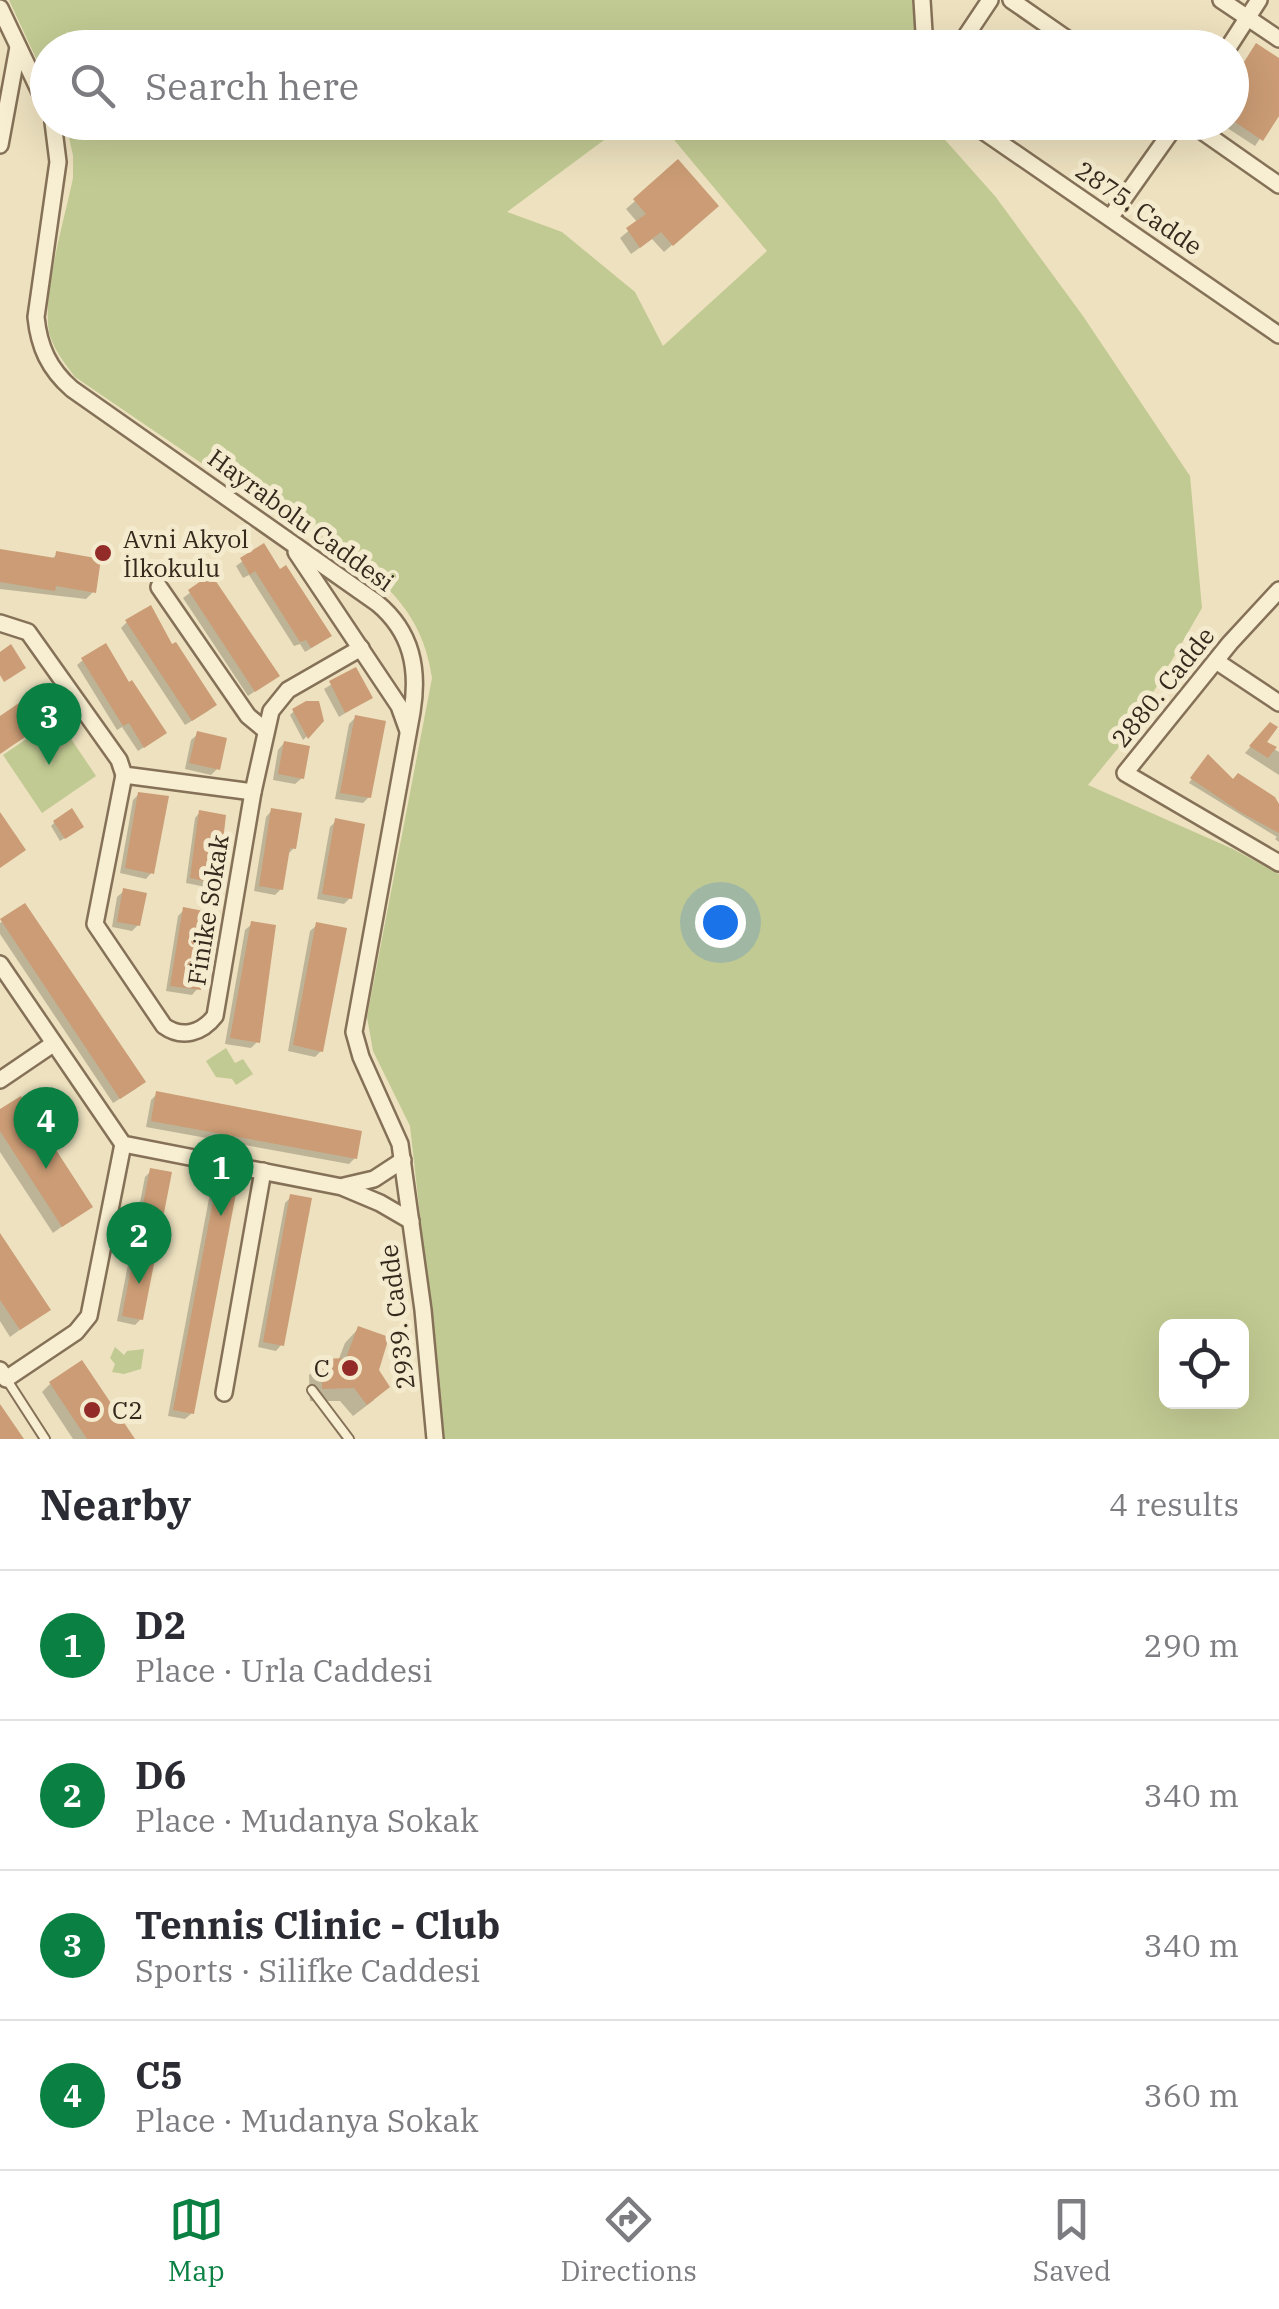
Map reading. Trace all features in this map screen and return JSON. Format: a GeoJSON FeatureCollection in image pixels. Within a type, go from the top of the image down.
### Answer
{"type":"FeatureCollection","features":[{"type":"Feature","properties":{"kind":"street"},"geometry":{"type":"LineString","coordinates":[[922,0],[924,30]]}},
{"type":"Feature","properties":{"kind":"street"},"geometry":{"type":"LineString","coordinates":[[970,30],[990,0]]}},
{"type":"Feature","properties":{"kind":"street"},"geometry":{"type":"LineString","coordinates":[[1011,0],[1054,30]]}},
{"type":"Feature","properties":{"kind":"street"},"geometry":{"type":"LineString","coordinates":[[1221,0],[1279,40]]}},
{"type":"Feature","properties":{"kind":"street"},"geometry":{"type":"LineString","coordinates":[[1239,30],[1259,0]]}},
{"type":"Feature","properties":{"kind":"street"},"geometry":{"type":"LineString","coordinates":[[0,8],[30,71]]}},
{"type":"Feature","properties":{"kind":"street"},"geometry":{"type":"LineString","coordinates":[[0,145],[18,47]]}},
{"type":"Feature","properties":{"kind":"street","name":"Hayrabolu Caddesi"},"geometry":{"type":"LineString","coordinates":[[58,140],[58,172],[36,317],[39,340],[48,362],[72,390],[384,608],[403,633],[414,660],[416,678],[408,737],[354,1023],[358,1049],[395,1129],[407,1189]]}},
{"type":"Feature","properties":{"kind":"street","name":"2875. Cadde"},"geometry":{"type":"LineString","coordinates":[[996,140],[1279,335]]}},
{"type":"Feature","properties":{"kind":"street"},"geometry":{"type":"LineString","coordinates":[[1110,218],[1165,140]]}},
{"type":"Feature","properties":{"kind":"street"},"geometry":{"type":"LineString","coordinates":[[1215,140],[1279,185]]}},
{"type":"Feature","properties":{"kind":"street"},"geometry":{"type":"LineString","coordinates":[[288,541],[399,706],[408,737]]}},
{"type":"Feature","properties":{"kind":"street"},"geometry":{"type":"LineString","coordinates":[[159,587],[248,716],[265,730]]}},
{"type":"Feature","properties":{"kind":"street","name":"2880. Cadde"},"geometry":{"type":"LineString","coordinates":[[1279,590],[1125,772],[1279,863]]}},
{"type":"Feature","properties":{"kind":"street"},"geometry":{"type":"LineString","coordinates":[[0,624],[28,632],[119,760],[124,774],[253,792]]}},
{"type":"Feature","properties":{"kind":"street","name":"Finike Sokak"},"geometry":{"type":"LineString","coordinates":[[124,774],[95,924],[164,1026],[176,1033],[198,1031],[216,1016],[253,792],[274,704],[288,690],[362,648]]}},
{"type":"Feature","properties":{"kind":"street"},"geometry":{"type":"LineString","coordinates":[[1216,661],[1279,703]]}},
{"type":"Feature","properties":{"kind":"street"},"geometry":{"type":"LineString","coordinates":[[0,964],[123,1144],[342,1186],[411,1221]]}},
{"type":"Feature","properties":{"kind":"street"},"geometry":{"type":"LineString","coordinates":[[0,1080],[52,1044]]}},
{"type":"Feature","properties":{"kind":"street"},"geometry":{"type":"LineString","coordinates":[[3,1374],[76,1332],[89,1316],[123,1144]]}},
{"type":"Feature","properties":{"kind":"street"},"geometry":{"type":"LineString","coordinates":[[342,1186],[370,1181],[403,1160]]}},
{"type":"Feature","properties":{"kind":"street"},"geometry":{"type":"LineString","coordinates":[[224,1393],[263,1172]]}},
{"type":"Feature","properties":{"kind":"street","name":"2939. Cadde"},"geometry":{"type":"LineString","coordinates":[[407,1189],[428,1349],[434,1439]]}},
{"type":"Feature","properties":{"kind":"lane"},"geometry":{"type":"LineString","coordinates":[[3,1374],[46,1439]]}},
{"type":"Feature","properties":{"kind":"lane"},"geometry":{"type":"LineString","coordinates":[[312,1390],[348,1439]]}},
{"type":"Feature","properties":{"kind":"green space"},"geometry":{"type":"Polygon","coordinates":[[[9,0],[912,0],[915,30],[30,30],[30,45],[9,0]]]}},
{"type":"Feature","properties":{"kind":"green space"},"geometry":{"type":"Polygon","coordinates":[[[70,140],[604,140],[507,212],[562,232],[635,292],[663,346],[767,251],[674,140],[945,140],[995,196],[1083,316],[1190,476],[1202,608],[1128,736],[1088,785],[1233,849],[1279,874],[1279,1439],[445,1439],[410,1126],[373,1051],[367,1017],[432,678],[427,654],[419,632],[392,593],[75,377],[50,336],[48,302],[73,178],[70,140]]]}},
{"type":"Feature","properties":{"kind":"green space"},"geometry":{"type":"Polygon","coordinates":[[[57,718],[96,776],[42,813],[3,755],[57,718]]]}},
{"type":"Feature","properties":{"kind":"green space"},"geometry":{"type":"Polygon","coordinates":[[[226,1048],[235,1063],[243,1059],[253,1074],[236,1085],[232,1079],[216,1077],[206,1061],[226,1048]]]}},
{"type":"Feature","properties":{"kind":"green space"},"geometry":{"type":"Polygon","coordinates":[[[115,1347],[124,1355],[144,1349],[141,1369],[124,1374],[112,1372],[115,1364],[110,1358],[115,1347]]]}},
{"type":"Feature","properties":{"kind":"building"},"geometry":{"type":"Polygon","coordinates":[[[1256,43],[1279,58],[1279,116],[1263,141],[1249,132],[1249,54],[1256,43]]]}},
{"type":"Feature","properties":{"kind":"building"},"geometry":{"type":"Polygon","coordinates":[[[678,159],[719,206],[673,246],[661,232],[640,248],[626,228],[646,214],[633,199],[678,159]]]}},
{"type":"Feature","properties":{"kind":"building"},"geometry":{"type":"Polygon","coordinates":[[[264,543],[280,569],[286,565],[332,636],[311,648],[306,640],[300,642],[255,571],[250,575],[240,558],[264,543]]]}},
{"type":"Feature","properties":{"kind":"building"},"geometry":{"type":"Polygon","coordinates":[[[0,549],[55,558],[56,551],[101,559],[96,593],[0,582],[0,549]]]}},
{"type":"Feature","properties":{"kind":"building"},"geometry":{"type":"Polygon","coordinates":[[[211,574],[280,676],[255,692],[188,590],[211,574]]]}},
{"type":"Feature","properties":{"kind":"building"},"geometry":{"type":"Polygon","coordinates":[[[151,605],[172,644],[176,642],[217,705],[192,721],[125,620],[151,605]]]}},
{"type":"Feature","properties":{"kind":"building"},"geometry":{"type":"Polygon","coordinates":[[[106,643],[167,733],[144,748],[129,723],[123,726],[81,658],[106,643]]]}},
{"type":"Feature","properties":{"kind":"building"},"geometry":{"type":"Polygon","coordinates":[[[11,644],[26,668],[4,682],[0,675],[0,652],[11,644]]]}},
{"type":"Feature","properties":{"kind":"building"},"geometry":{"type":"Polygon","coordinates":[[[356,667],[373,698],[345,713],[329,681],[356,667]]]}},
{"type":"Feature","properties":{"kind":"building"},"geometry":{"type":"Polygon","coordinates":[[[41,688],[59,714],[0,754],[0,716],[41,688]]]}},
{"type":"Feature","properties":{"kind":"building"},"geometry":{"type":"Polygon","coordinates":[[[306,701],[319,701],[324,721],[308,739],[292,709],[306,701]]]}},
{"type":"Feature","properties":{"kind":"building"},"geometry":{"type":"Polygon","coordinates":[[[355,715],[386,721],[371,798],[340,793],[355,715]]]}},
{"type":"Feature","properties":{"kind":"building"},"geometry":{"type":"Polygon","coordinates":[[[1270,722],[1278,727],[1267,742],[1277,747],[1268,758],[1249,746],[1270,722]]]}},
{"type":"Feature","properties":{"kind":"building"},"geometry":{"type":"Polygon","coordinates":[[[197,731],[227,738],[220,770],[189,763],[197,731]]]}},
{"type":"Feature","properties":{"kind":"building"},"geometry":{"type":"Polygon","coordinates":[[[284,741],[310,746],[304,779],[278,774],[284,741]]]}},
{"type":"Feature","properties":{"kind":"building"},"geometry":{"type":"Polygon","coordinates":[[[1208,754],[1233,779],[1238,773],[1275,797],[1279,804],[1279,833],[1190,778],[1208,754]]]}},
{"type":"Feature","properties":{"kind":"building"},"geometry":{"type":"Polygon","coordinates":[[[138,792],[169,796],[154,874],[125,868],[138,792]]]}},
{"type":"Feature","properties":{"kind":"building"},"geometry":{"type":"Polygon","coordinates":[[[72,808],[84,827],[65,839],[53,821],[72,808]]]}},
{"type":"Feature","properties":{"kind":"building"},"geometry":{"type":"Polygon","coordinates":[[[271,808],[302,813],[296,849],[290,848],[283,890],[259,886],[271,808]]]}},
{"type":"Feature","properties":{"kind":"building"},"geometry":{"type":"Polygon","coordinates":[[[199,810],[226,815],[218,884],[190,878],[199,810]]]}},
{"type":"Feature","properties":{"kind":"building"},"geometry":{"type":"Polygon","coordinates":[[[0,812],[26,850],[0,868],[0,812]]]}},
{"type":"Feature","properties":{"kind":"building"},"geometry":{"type":"Polygon","coordinates":[[[335,818],[365,824],[352,899],[322,894],[335,818]]]}},
{"type":"Feature","properties":{"kind":"building"},"geometry":{"type":"Polygon","coordinates":[[[123,888],[147,893],[140,926],[117,922],[123,888]]]}},
{"type":"Feature","properties":{"kind":"building"},"geometry":{"type":"Polygon","coordinates":[[[25,903],[146,1082],[120,1099],[0,919],[25,903]]]}},
{"type":"Feature","properties":{"kind":"building"},"geometry":{"type":"Polygon","coordinates":[[[183,907],[214,913],[201,990],[170,986],[183,907]]]}},
{"type":"Feature","properties":{"kind":"building"},"geometry":{"type":"Polygon","coordinates":[[[251,921],[276,925],[260,1043],[230,1038],[251,921]]]}},
{"type":"Feature","properties":{"kind":"building"},"geometry":{"type":"Polygon","coordinates":[[[316,922],[347,928],[323,1052],[293,1045],[316,922]]]}},
{"type":"Feature","properties":{"kind":"building"},"geometry":{"type":"Polygon","coordinates":[[[156,1091],[362,1131],[357,1159],[151,1121],[156,1091]]]}},
{"type":"Feature","properties":{"kind":"building"},"geometry":{"type":"Polygon","coordinates":[[[21,1096],[93,1207],[62,1227],[0,1131],[0,1109],[21,1096]]]}},
{"type":"Feature","properties":{"kind":"building"},"geometry":{"type":"Polygon","coordinates":[[[150,1168],[172,1172],[143,1320],[122,1316],[150,1168]]]}},
{"type":"Feature","properties":{"kind":"building"},"geometry":{"type":"Polygon","coordinates":[[[217,1180],[238,1183],[194,1414],[173,1410],[217,1180]]]}},
{"type":"Feature","properties":{"kind":"building"},"geometry":{"type":"Polygon","coordinates":[[[290,1194],[312,1198],[284,1346],[263,1342],[290,1194]]]}},
{"type":"Feature","properties":{"kind":"building"},"geometry":{"type":"Polygon","coordinates":[[[0,1233],[51,1310],[20,1330],[0,1300],[0,1233]]]}},
{"type":"Feature","properties":{"kind":"building","name":"C"},"geometry":{"type":"Polygon","coordinates":[[[358,1326],[389,1337],[379,1370],[390,1387],[367,1405],[354,1388],[322,1389],[322,1359],[346,1358],[358,1326]]]}},
{"type":"Feature","properties":{"kind":"building","name":"C2"},"geometry":{"type":"Polygon","coordinates":[[[82,1360],[135,1439],[87,1439],[49,1382],[82,1360]]]}},
{"type":"Feature","properties":{"kind":"building"},"geometry":{"type":"Polygon","coordinates":[[[0,1404],[24,1439],[0,1439],[0,1404]]]}},
{"type":"Feature","properties":{"kind":"place","name":"Avni Akyol İlkokulu"},"geometry":{"type":"Point","coordinates":[103,553]}},
{"type":"Feature","properties":{"kind":"place","name":"Tennis Clinic - Club"},"geometry":{"type":"Point","coordinates":[49,765]}},
{"type":"Feature","properties":{"kind":"place","name":"C5"},"geometry":{"type":"Point","coordinates":[46,1169]}},
{"type":"Feature","properties":{"kind":"place","name":"D2"},"geometry":{"type":"Point","coordinates":[221,1216]}},
{"type":"Feature","properties":{"kind":"place","name":"D6"},"geometry":{"type":"Point","coordinates":[139,1284]}},
{"type":"Feature","properties":{"kind":"place","name":"C"},"geometry":{"type":"Point","coordinates":[350,1368]}},
{"type":"Feature","properties":{"kind":"place","name":"C2"},"geometry":{"type":"Point","coordinates":[92,1410]}}]}
